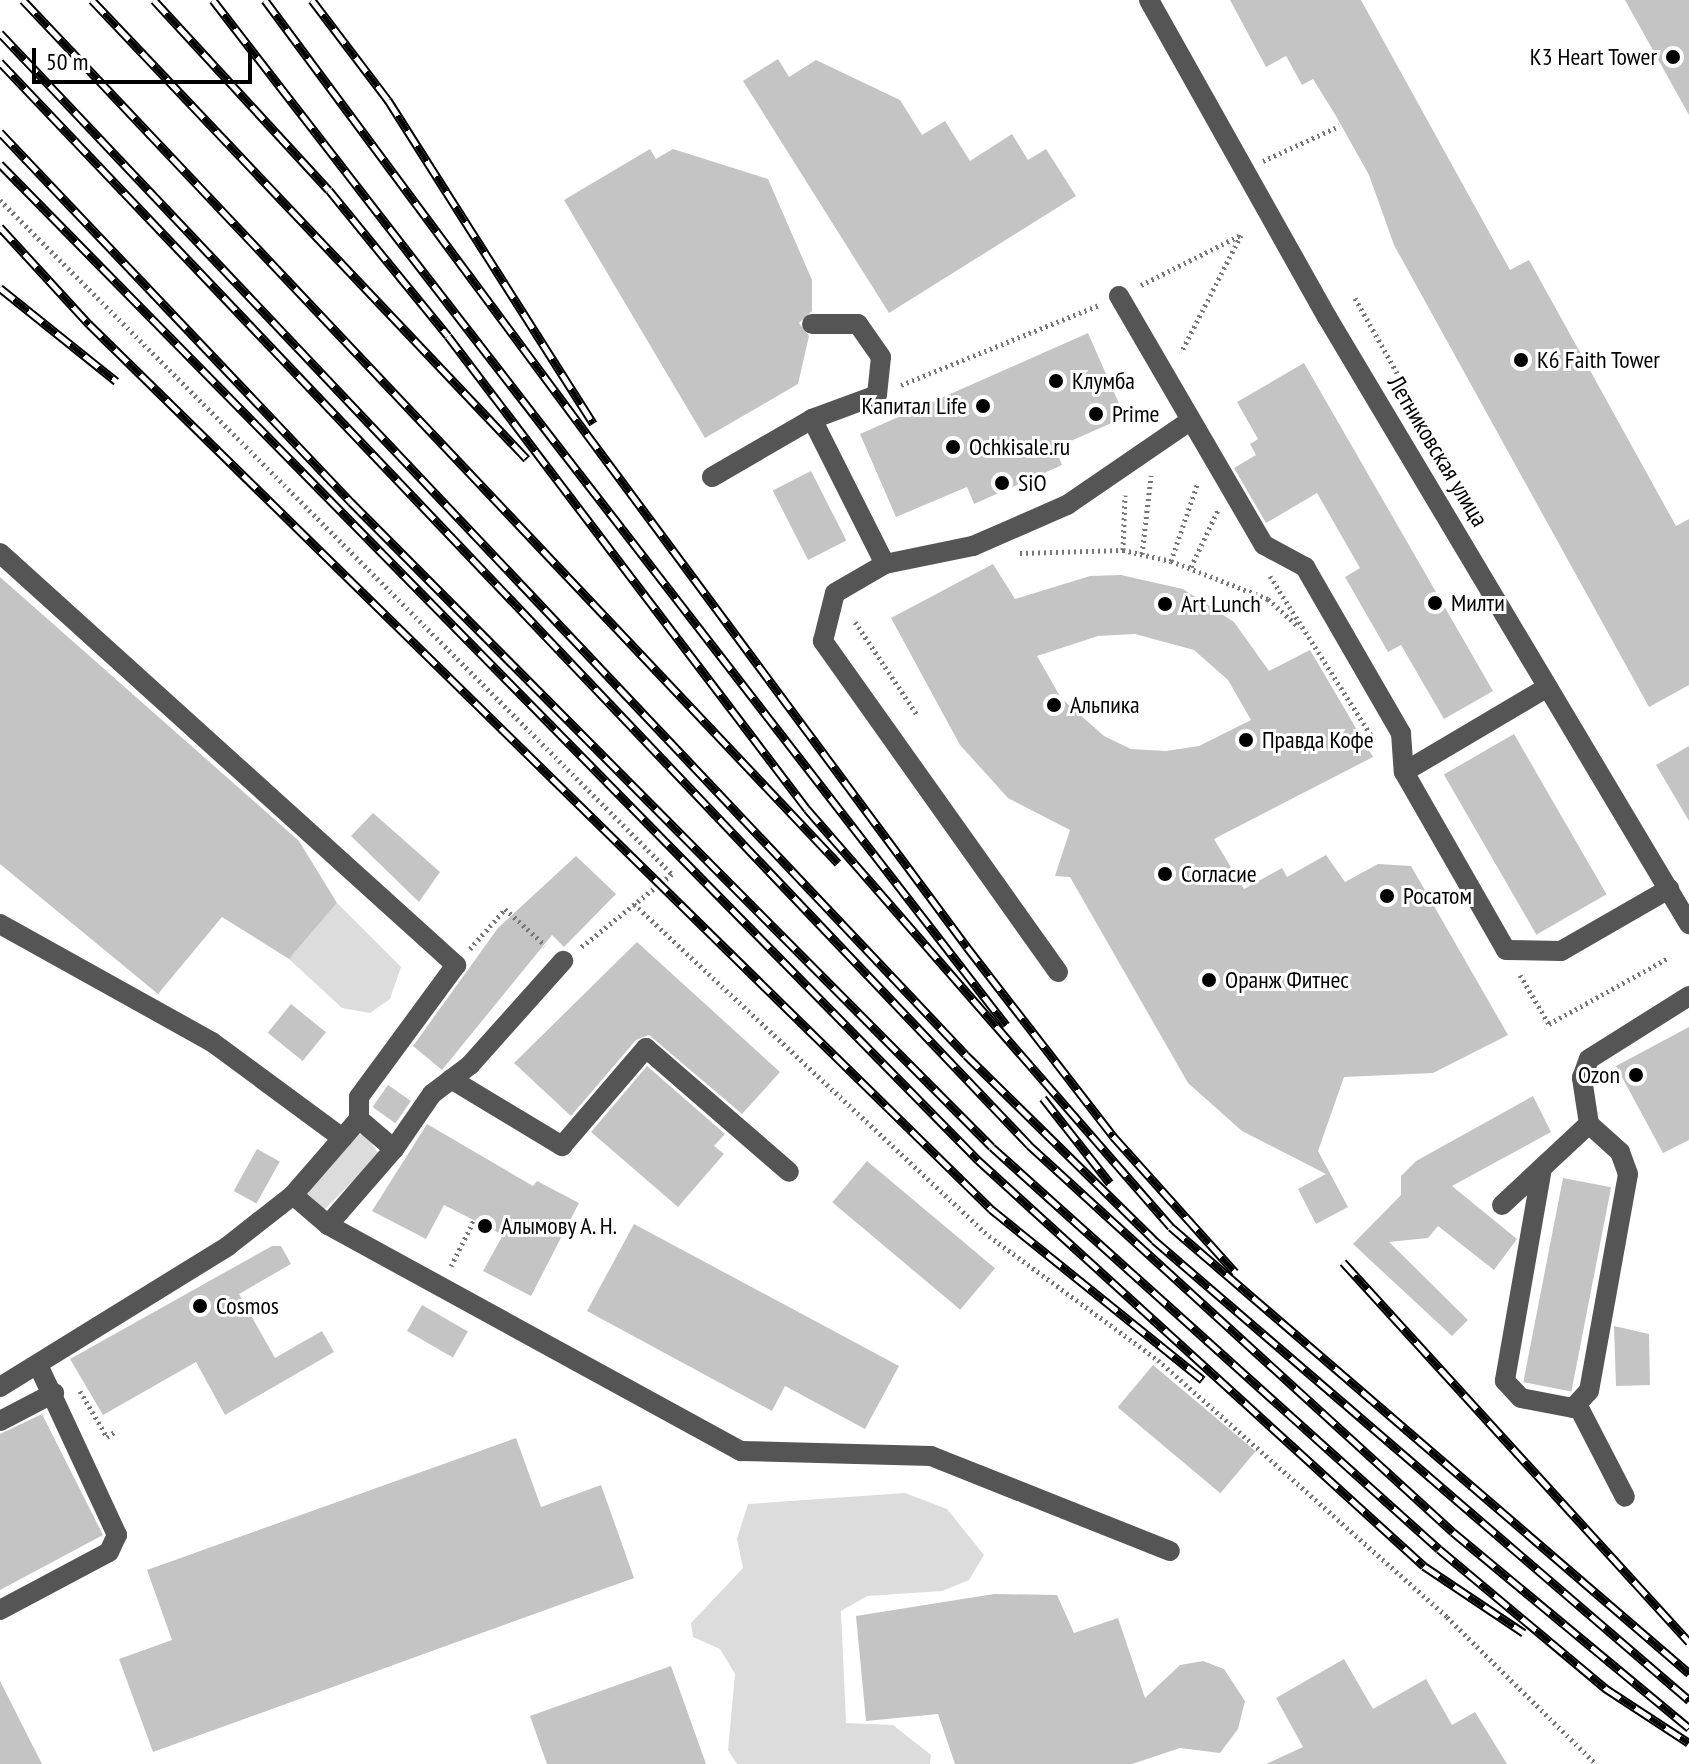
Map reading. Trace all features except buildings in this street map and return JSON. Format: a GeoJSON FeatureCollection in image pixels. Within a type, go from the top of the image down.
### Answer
{"type":"FeatureCollection","features":[{"type":"Feature","properties":{"kind":"street","name":"Летниковская улица"},"geometry":{"type":"LineString","coordinates":[[1149,0],[1244,170],[1689,924]]}},
{"type":"Feature","properties":{"kind":"street"},"geometry":{"type":"LineString","coordinates":[[1119,296],[1264,545],[1305,567],[1401,733],[1404,772],[1506,950],[1561,951],[1669,889]]}},
{"type":"Feature","properties":{"kind":"street"},"geometry":{"type":"LineString","coordinates":[[712,477],[812,419],[877,395],[881,357],[858,324],[812,324]]}},
{"type":"Feature","properties":{"kind":"street"},"geometry":{"type":"LineString","coordinates":[[812,419],[885,564]]}},
{"type":"Feature","properties":{"kind":"street"},"geometry":{"type":"LineString","coordinates":[[1058,972],[823,641],[835,593],[885,564],[973,546],[1067,505],[1191,420]]}},
{"type":"Feature","properties":{"kind":"street"},"geometry":{"type":"LineString","coordinates":[[0,553],[456,965],[359,1097],[359,1119],[293,1195],[228,1246],[0,1387]]}},
{"type":"Feature","properties":{"kind":"street"},"geometry":{"type":"LineString","coordinates":[[1404,772],[1548,687]]}},
{"type":"Feature","properties":{"kind":"street"},"geometry":{"type":"LineString","coordinates":[[0,924],[212,1042],[342,1138]]}},
{"type":"Feature","properties":{"kind":"street"},"geometry":{"type":"LineString","coordinates":[[328,1225],[394,1149],[432,1094],[451,1079],[563,961]]}},
{"type":"Feature","properties":{"kind":"street"},"geometry":{"type":"LineString","coordinates":[[1578,1406],[1589,1391],[1628,1174],[1620,1152],[1589,1124],[1582,1078],[1589,1059],[1689,996]]}},
{"type":"Feature","properties":{"kind":"street"},"geometry":{"type":"LineString","coordinates":[[451,1079],[562,1146],[646,1048],[789,1172]]}},
{"type":"Feature","properties":{"kind":"street"},"geometry":{"type":"LineString","coordinates":[[359,1119],[394,1149]]}},
{"type":"Feature","properties":{"kind":"street"},"geometry":{"type":"LineString","coordinates":[[1502,1205],[1589,1124]]}},
{"type":"Feature","properties":{"kind":"street"},"geometry":{"type":"LineString","coordinates":[[1542,1168],[1505,1381],[1521,1398],[1578,1406]]}},
{"type":"Feature","properties":{"kind":"street"},"geometry":{"type":"LineString","coordinates":[[293,1195],[328,1225],[741,1451],[931,1456],[1170,1551]]}},
{"type":"Feature","properties":{"kind":"street"},"geometry":{"type":"LineString","coordinates":[[0,1610],[109,1552],[117,1535],[54,1393],[38,1365]]}},
{"type":"Feature","properties":{"kind":"street"},"geometry":{"type":"LineString","coordinates":[[0,1421],[54,1393]]}},
{"type":"Feature","properties":{"kind":"street"},"geometry":{"type":"LineString","coordinates":[[1578,1406],[1625,1497]]}},
{"type":"Feature","properties":{"kind":"path"},"geometry":{"type":"LineString","coordinates":[[1244,170],[1339,126]]}},
{"type":"Feature","properties":{"kind":"path"},"geometry":{"type":"LineString","coordinates":[[0,200],[672,874],[563,961],[505,909],[456,965]]}},
{"type":"Feature","properties":{"kind":"path"},"geometry":{"type":"LineString","coordinates":[[877,395],[1119,296],[1241,235],[1167,379]]}},
{"type":"Feature","properties":{"kind":"path"},"geometry":{"type":"LineString","coordinates":[[1142,554],[1153,464],[1143,470]]}},
{"type":"Feature","properties":{"kind":"path"},"geometry":{"type":"LineString","coordinates":[[1171,561],[1202,473],[1209,481]]}},
{"type":"Feature","properties":{"kind":"path"},"geometry":{"type":"LineString","coordinates":[[1116,491],[1125,482],[1123,550]]}},
{"type":"Feature","properties":{"kind":"path"},"geometry":{"type":"LineString","coordinates":[[1191,567],[1223,499],[1232,512]]}},
{"type":"Feature","properties":{"kind":"path"},"geometry":{"type":"LineString","coordinates":[[1030,542],[1003,555],[1123,550],[1171,561],[1268,599],[1305,633]]}},
{"type":"Feature","properties":{"kind":"path"},"geometry":{"type":"LineString","coordinates":[[1264,566],[1387,761],[1404,772]]}},
{"type":"Feature","properties":{"kind":"path"},"geometry":{"type":"LineString","coordinates":[[854,610],[855,628],[918,716]]}},
{"type":"Feature","properties":{"kind":"path"},"geometry":{"type":"LineString","coordinates":[[634,904],[989,1236],[1158,1360],[1447,1617],[1596,1764]]}},
{"type":"Feature","properties":{"kind":"path"},"geometry":{"type":"LineString","coordinates":[[1506,950],[1549,1024],[1670,957]]}},
{"type":"Feature","properties":{"kind":"path"},"geometry":{"type":"LineString","coordinates":[[461,1246],[474,1220]]}},
{"type":"Feature","properties":{"kind":"path"},"geometry":{"type":"LineString","coordinates":[[58,1352],[107,1437],[116,1431]]}},
{"type":"Feature","properties":{"kind":"shaded area"},"geometry":{"type":"Polygon","coordinates":[[[337,903],[401,967],[390,999],[370,1013],[342,1008],[289,959],[337,903]]]}},
{"type":"Feature","properties":{"kind":"shaded area"},"geometry":{"type":"Polygon","coordinates":[[[366,1134],[379,1155],[322,1212],[307,1198],[310,1188],[356,1135],[366,1134]]]}},
{"type":"Feature","properties":{"kind":"shaded area"},"geometry":{"type":"Polygon","coordinates":[[[905,1493],[947,1509],[984,1555],[969,1580],[942,1591],[867,1596],[841,1611],[846,1723],[893,1725],[931,1755],[930,1764],[737,1764],[728,1750],[735,1674],[720,1649],[693,1637],[691,1623],[743,1568],[737,1539],[748,1504],[905,1493]]]}},
{"type":"Feature","properties":{"kind":"railway"},"geometry":{"type":"LineString","coordinates":[[23,0],[838,863]]}},
{"type":"Feature","properties":{"kind":"railway"},"geometry":{"type":"LineString","coordinates":[[92,0],[527,459]]}},
{"type":"Feature","properties":{"kind":"railway"},"geometry":{"type":"LineString","coordinates":[[154,0],[329,190],[448,336],[807,809],[1171,1227],[1689,1673]]}},
{"type":"Feature","properties":{"kind":"railway"},"geometry":{"type":"LineString","coordinates":[[213,0],[1006,1025]]}},
{"type":"Feature","properties":{"kind":"railway"},"geometry":{"type":"LineString","coordinates":[[265,0],[967,947],[1113,1136],[1235,1272]]}},
{"type":"Feature","properties":{"kind":"railway"},"geometry":{"type":"LineString","coordinates":[[312,0],[388,100],[593,423]]}},
{"type":"Feature","properties":{"kind":"railway"},"geometry":{"type":"LineString","coordinates":[[0,33],[966,1055],[1154,1240],[1689,1700]]}},
{"type":"Feature","properties":{"kind":"railway"},"geometry":{"type":"LineString","coordinates":[[0,62],[1029,1145],[1453,1532],[1689,1728]]}},
{"type":"Feature","properties":{"kind":"railway"},"geometry":{"type":"LineString","coordinates":[[0,132],[351,502],[992,1147],[1439,1549],[1605,1688],[1689,1743]]}},
{"type":"Feature","properties":{"kind":"railway"},"geometry":{"type":"LineString","coordinates":[[0,164],[978,1160],[1424,1566],[1524,1633]]}},
{"type":"Feature","properties":{"kind":"railway"},"geometry":{"type":"LineString","coordinates":[[0,227],[89,324],[991,1209],[1203,1380]]}},
{"type":"Feature","properties":{"kind":"railway"},"geometry":{"type":"LineString","coordinates":[[0,288],[116,381]]}},
{"type":"Feature","properties":{"kind":"railway"},"geometry":{"type":"LineString","coordinates":[[1043,1098],[1110,1183]]}},
{"type":"Feature","properties":{"kind":"railway"},"geometry":{"type":"LineString","coordinates":[[1343,1262],[1689,1642]]}},
{"type":"Feature","properties":{"kind":"place","name":"К3 Heart Tower"},"geometry":{"type":"Point","coordinates":[1673,57]}},
{"type":"Feature","properties":{"kind":"place","name":"К6 Faith Tower"},"geometry":{"type":"Point","coordinates":[1521,360]}},
{"type":"Feature","properties":{"kind":"place","name":"Клумба"},"geometry":{"type":"Point","coordinates":[1056,381]}},
{"type":"Feature","properties":{"kind":"place","name":"Капитал Life"},"geometry":{"type":"Point","coordinates":[983,406]}},
{"type":"Feature","properties":{"kind":"place","name":"Prime"},"geometry":{"type":"Point","coordinates":[1096,414]}},
{"type":"Feature","properties":{"kind":"place","name":"Ochkisale.ru"},"geometry":{"type":"Point","coordinates":[953,447]}},
{"type":"Feature","properties":{"kind":"place","name":"SiO"},"geometry":{"type":"Point","coordinates":[1002,483]}},
{"type":"Feature","properties":{"kind":"place","name":"Милти"},"geometry":{"type":"Point","coordinates":[1435,603]}},
{"type":"Feature","properties":{"kind":"place","name":"Art Lunch"},"geometry":{"type":"Point","coordinates":[1165,604]}},
{"type":"Feature","properties":{"kind":"place","name":"Альпика"},"geometry":{"type":"Point","coordinates":[1054,705]}},
{"type":"Feature","properties":{"kind":"place","name":"Правда Кофе"},"geometry":{"type":"Point","coordinates":[1246,740]}},
{"type":"Feature","properties":{"kind":"place","name":"Согласие"},"geometry":{"type":"Point","coordinates":[1165,874]}},
{"type":"Feature","properties":{"kind":"place","name":"Росатом"},"geometry":{"type":"Point","coordinates":[1387,896]}},
{"type":"Feature","properties":{"kind":"place","name":"Оранж Фитнес"},"geometry":{"type":"Point","coordinates":[1209,980]}},
{"type":"Feature","properties":{"kind":"place","name":"Ozon"},"geometry":{"type":"Point","coordinates":[1636,1075]}},
{"type":"Feature","properties":{"kind":"place","name":"Алымову А. Н."},"geometry":{"type":"Point","coordinates":[485,1226]}},
{"type":"Feature","properties":{"kind":"place","name":"Cosmos"},"geometry":{"type":"Point","coordinates":[200,1306]}}]}
